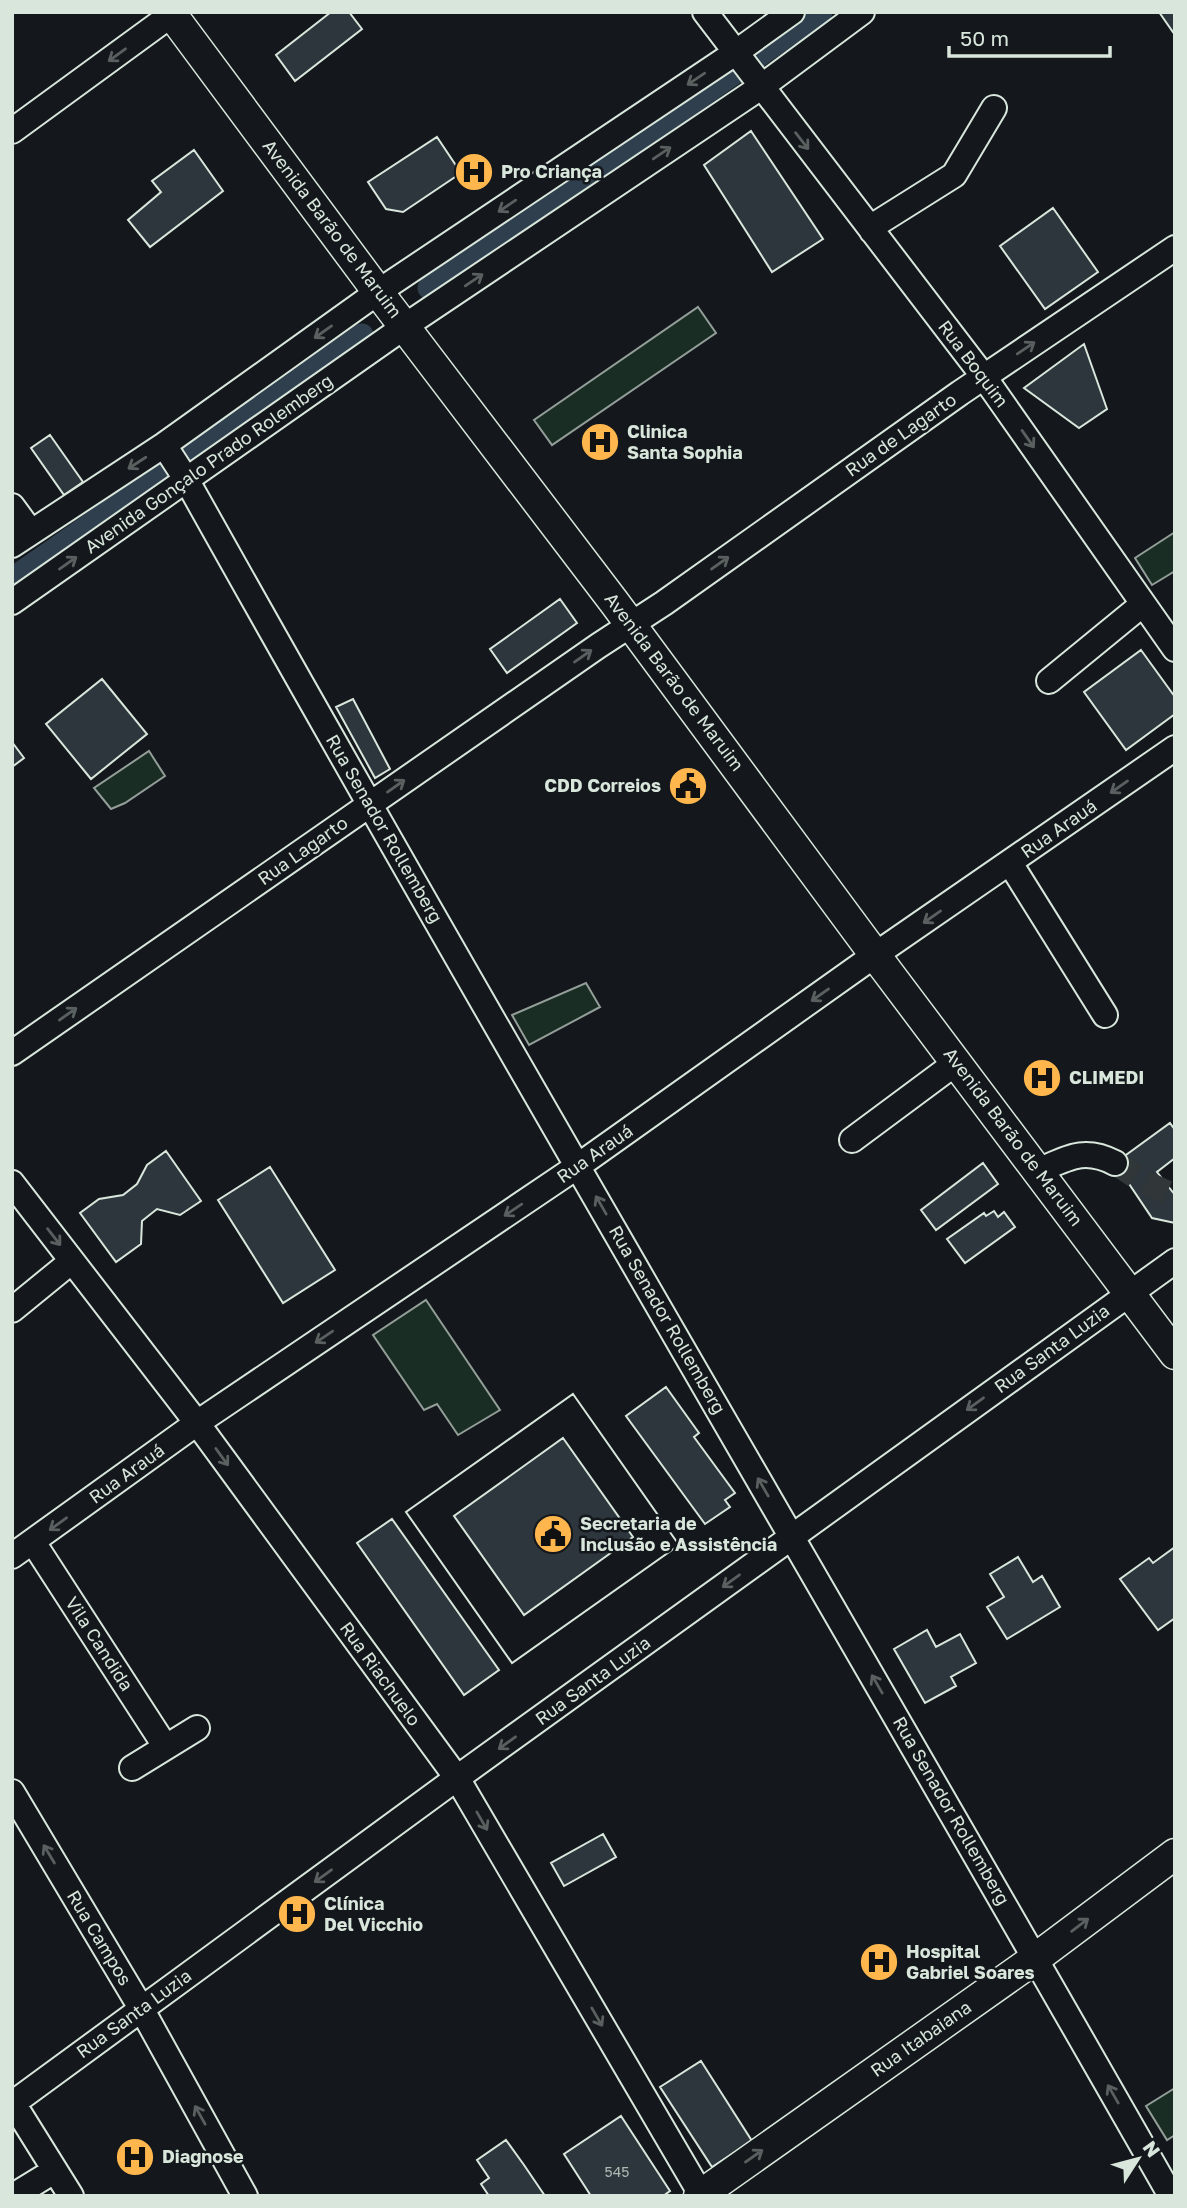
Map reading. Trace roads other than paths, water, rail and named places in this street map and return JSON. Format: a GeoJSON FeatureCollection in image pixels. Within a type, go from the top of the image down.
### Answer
{"type":"FeatureCollection","features":[{"type":"Feature","properties":{"kind":"main road","name":"Avenida Barão de Maruim"},"geometry":{"type":"LineString","coordinates":[[172,13],[411,322],[875,955],[1175,1354]]}},
{"type":"Feature","properties":{"kind":"main road","name":"Rua Itabaiana"},"geometry":{"type":"LineString","coordinates":[[701,2195],[1036,1958],[1175,1854]]}},
{"type":"Feature","properties":{"kind":"street","name":"Rua Boquim"},"geometry":{"type":"LineString","coordinates":[[705,12],[984,377],[1175,649]]}},
{"type":"Feature","properties":{"kind":"street"},"geometry":{"type":"LineString","coordinates":[[748,69],[792,12]]}},
{"type":"Feature","properties":{"kind":"street"},"geometry":{"type":"LineString","coordinates":[[748,69],[862,12]]}},
{"type":"Feature","properties":{"kind":"street"},"geometry":{"type":"LineString","coordinates":[[12,131],[172,13]]}},
{"type":"Feature","properties":{"kind":"street","name":"Avenida Gonçalo Prado Rolemberg"},"geometry":{"type":"LineString","coordinates":[[12,602],[385,288],[748,69]]}},
{"type":"Feature","properties":{"kind":"street","name":"Avenida Gonçalo Prado Rolemberg"},"geometry":{"type":"LineString","coordinates":[[22,539],[176,463],[411,322],[748,69]]}},
{"type":"Feature","properties":{"kind":"street"},"geometry":{"type":"LineString","coordinates":[[872,231],[876,224],[954,175],[994,108]]}},
{"type":"Feature","properties":{"kind":"street","name":"Rua de Lagarto"},"geometry":{"type":"LineString","coordinates":[[664,603],[984,377],[1175,248]]}},
{"type":"Feature","properties":{"kind":"street","name":"Rua Senador Rollemberg"},"geometry":{"type":"LineString","coordinates":[[176,463],[369,805],[1171,2196]]}},
{"type":"Feature","properties":{"kind":"street"},"geometry":{"type":"LineString","coordinates":[[12,506],[22,539]]}},
{"type":"Feature","properties":{"kind":"street","name":"Rua Lagarto"},"geometry":{"type":"LineString","coordinates":[[12,1053],[664,603]]}},
{"type":"Feature","properties":{"kind":"street"},"geometry":{"type":"LineString","coordinates":[[1049,681],[1143,604]]}},
{"type":"Feature","properties":{"kind":"street","name":"Rua Arauá"},"geometry":{"type":"LineString","coordinates":[[12,1556],[197,1423],[578,1166],[875,955],[1175,748]]}},
{"type":"Feature","properties":{"kind":"street"},"geometry":{"type":"LineString","coordinates":[[1010,863],[1105,1015]]}},
{"type":"Feature","properties":{"kind":"street"},"geometry":{"type":"LineString","coordinates":[[852,1140],[957,1062]]}},
{"type":"Feature","properties":{"kind":"street"},"geometry":{"type":"LineString","coordinates":[[1038,1171],[1074,1155],[1102,1156],[1115,1163]]}},
{"type":"Feature","properties":{"kind":"street","name":"Rua Riachuelo"},"geometry":{"type":"LineString","coordinates":[[12,1183],[197,1423],[457,1778],[701,2195]]}},
{"type":"Feature","properties":{"kind":"street"},"geometry":{"type":"LineString","coordinates":[[12,1310],[72,1261]]}},
{"type":"Feature","properties":{"kind":"street","name":"Rua Santa Luzia"},"geometry":{"type":"LineString","coordinates":[[13,2104],[457,1778],[1175,1261]]}},
{"type":"Feature","properties":{"kind":"street","name":"Vila Candida"},"geometry":{"type":"LineString","coordinates":[[33,1542],[165,1746]]}},
{"type":"Feature","properties":{"kind":"street"},"geometry":{"type":"LineString","coordinates":[[132,1768],[197,1728]]}},
{"type":"Feature","properties":{"kind":"street","name":"Rua Campos"},"geometry":{"type":"LineString","coordinates":[[12,1792],[19,1819],[141,2008],[246,2196]]}},
{"type":"Feature","properties":{"kind":"street"},"geometry":{"type":"LineString","coordinates":[[13,2104],[71,2196]]}},
{"type":"Feature","properties":{"kind":"street"},"geometry":{"type":"LineString","coordinates":[[17,2190],[54,2171]]}},
{"type":"Feature","properties":{"kind":"waterway"},"geometry":{"type":"LineString","coordinates":[[429,288],[821,12]]}},
{"type":"Feature","properties":{"kind":"waterway"},"geometry":{"type":"LineString","coordinates":[[12,579],[362,335]]}},
{"type":"Feature","properties":{"kind":"tunnel"},"geometry":{"type":"LineString","coordinates":[[1115,1163],[1144,1182],[1175,1196]]}},
{"type":"Feature","properties":{"kind":"place","name":"Pro Criança"},"geometry":{"type":"Point","coordinates":[474,172]}},
{"type":"Feature","properties":{"kind":"place","name":"Clinica Santa Sophia"},"geometry":{"type":"Point","coordinates":[600,442]}},
{"type":"Feature","properties":{"kind":"place","name":"CDD Correios"},"geometry":{"type":"Point","coordinates":[688,786]}},
{"type":"Feature","properties":{"kind":"place","name":"CLIMEDI"},"geometry":{"type":"Point","coordinates":[1042,1078]}},
{"type":"Feature","properties":{"kind":"place","name":"Secretaria de Inclusão e Assistência"},"geometry":{"type":"Point","coordinates":[553,1534]}},
{"type":"Feature","properties":{"kind":"place","name":"Clínica Del Vicchio"},"geometry":{"type":"Point","coordinates":[297,1914]}},
{"type":"Feature","properties":{"kind":"place","name":"Hospital Gabriel Soares"},"geometry":{"type":"Point","coordinates":[879,1962]}},
{"type":"Feature","properties":{"kind":"place","name":"Diagnose"},"geometry":{"type":"Point","coordinates":[135,2157]}}]}
